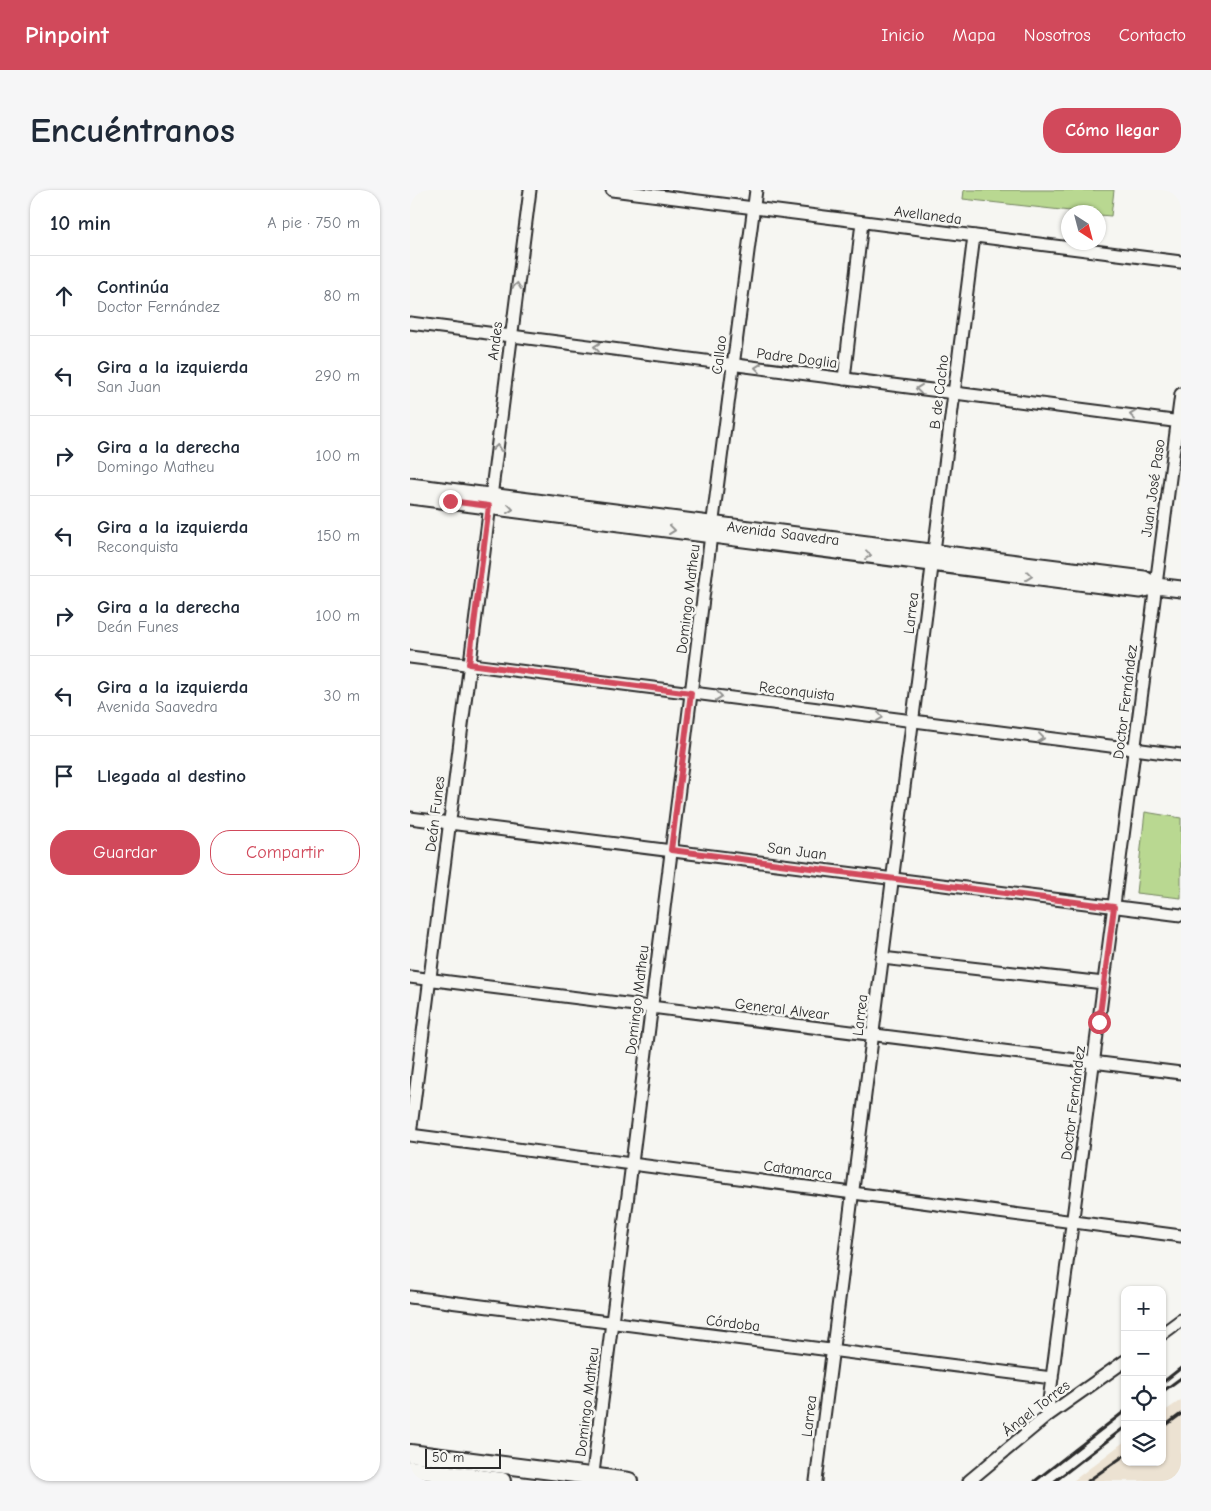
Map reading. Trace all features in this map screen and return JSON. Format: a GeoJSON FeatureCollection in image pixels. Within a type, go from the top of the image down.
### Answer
{"type":"FeatureCollection","features":[{"type":"Feature","properties":{"kind":"main road"},"geometry":{"type":"LineString","coordinates":[[410,1453],[593,1479],[629,1481]]}},
{"type":"Feature","properties":{"kind":"main road"},"geometry":{"type":"LineString","coordinates":[[410,1469],[502,1481]]}},
{"type":"Feature","properties":{"kind":"street","name":"Andes"},"geometry":{"type":"LineString","coordinates":[[490,501],[530,190]]}},
{"type":"Feature","properties":{"kind":"street","name":"Avellaneda"},"geometry":{"type":"LineString","coordinates":[[612,190],[1181,262]]}},
{"type":"Feature","properties":{"kind":"street","name":"Callao"},"geometry":{"type":"LineString","coordinates":[[712,529],[756,190]]}},
{"type":"Feature","properties":{"kind":"street"},"geometry":{"type":"LineString","coordinates":[[844,379],[862,222]]}},
{"type":"Feature","properties":{"kind":"street","name":"B de Cacho"},"geometry":{"type":"LineString","coordinates":[[933,558],[974,236]]}},
{"type":"Feature","properties":{"kind":"street","name":"Padre Doglia"},"geometry":{"type":"LineString","coordinates":[[410,323],[1179,421]]}},
{"type":"Feature","properties":{"kind":"street","name":"Juan José Paso"},"geometry":{"type":"LineString","coordinates":[[1156,586],[1179,421],[1181,394]]}},
{"type":"Feature","properties":{"kind":"street","name":"Avenida Saavedra"},"geometry":{"type":"LineString","coordinates":[[410,486],[490,501],[933,558],[1140,590],[1156,586],[1181,589]]}},
{"type":"Feature","properties":{"kind":"street","name":"Avenida Saavedra"},"geometry":{"type":"LineString","coordinates":[[410,496],[490,501]]}},
{"type":"Feature","properties":{"kind":"street","name":"Deán Funes"},"geometry":{"type":"LineString","coordinates":[[410,1135],[490,501]]}},
{"type":"Feature","properties":{"kind":"street","name":"Domingo Matheu"},"geometry":{"type":"LineString","coordinates":[[593,1479],[631,1163],[712,529]]}},
{"type":"Feature","properties":{"kind":"street","name":"Larrea"},"geometry":{"type":"LineString","coordinates":[[816,1481],[933,558]]}},
{"type":"Feature","properties":{"kind":"street","name":"Doctor Fernández"},"geometry":{"type":"LineString","coordinates":[[1047,1416],[1156,586]]}},
{"type":"Feature","properties":{"kind":"street","name":"Reconquista"},"geometry":{"type":"LineString","coordinates":[[410,657],[1181,755]]}},
{"type":"Feature","properties":{"kind":"street","name":"San Juan"},"geometry":{"type":"LineString","coordinates":[[410,818],[1181,915]]}},
{"type":"Feature","properties":{"kind":"street"},"geometry":{"type":"LineString","coordinates":[[882,958],[1104,983]]}},
{"type":"Feature","properties":{"kind":"street","name":"General Alvear"},"geometry":{"type":"LineString","coordinates":[[410,977],[1181,1073]]}},
{"type":"Feature","properties":{"kind":"street","name":"Catamarca"},"geometry":{"type":"LineString","coordinates":[[410,1135],[1181,1236]]}},
{"type":"Feature","properties":{"kind":"street","name":"Córdoba"},"geometry":{"type":"LineString","coordinates":[[410,1297],[1052,1378]]}},
{"type":"Feature","properties":{"kind":"street"},"geometry":{"type":"LineString","coordinates":[[1166,1331],[1181,1320]]}},
{"type":"Feature","properties":{"kind":"street","name":"Ángel Torres"},"geometry":{"type":"LineString","coordinates":[[968,1481],[1047,1416],[1121,1364]]}},
{"type":"Feature","properties":{"kind":"shaded area"},"geometry":{"type":"Polygon","coordinates":[[[1181,1400],[1181,1481],[1073,1481],[1121,1444],[1121,1466],[1166,1466],[1166,1410],[1181,1400]]]}},
{"type":"Feature","properties":{"kind":"green space"},"geometry":{"type":"Polygon","coordinates":[[[964,190],[1114,190],[1111,216],[1106,216],[1106,205],[1061,205],[1061,210],[963,199],[964,190]]]}},
{"type":"Feature","properties":{"kind":"green space"},"geometry":{"type":"Polygon","coordinates":[[[1145,812],[1181,818],[1181,898],[1136,893],[1145,812]]]}},
{"type":"Feature","properties":{"kind":"railway"},"geometry":{"type":"LineString","coordinates":[[1166,1380],[1181,1368]]}},
{"type":"Feature","properties":{"kind":"railway"},"geometry":{"type":"LineString","coordinates":[[1166,1389],[1181,1378]]}},
{"type":"Feature","properties":{"kind":"railway"},"geometry":{"type":"LineString","coordinates":[[1035,1481],[1121,1414]]}},
{"type":"Feature","properties":{"kind":"railway"},"geometry":{"type":"LineString","coordinates":[[1166,1425],[1181,1414]]}},
{"type":"Feature","properties":{"kind":"railway"},"geometry":{"type":"LineString","coordinates":[[1055,1481],[1121,1430]]}},
{"type":"Feature","properties":{"kind":"railway"},"geometry":{"type":"LineString","coordinates":[[1088,1481],[1121,1458]]}},
{"type":"Feature","properties":{"kind":"route"},"geometry":{"type":"LineString","coordinates":[[450,501],[489,506],[469,664],[691,693],[671,850],[1114,907],[1099,1022]]}}]}
